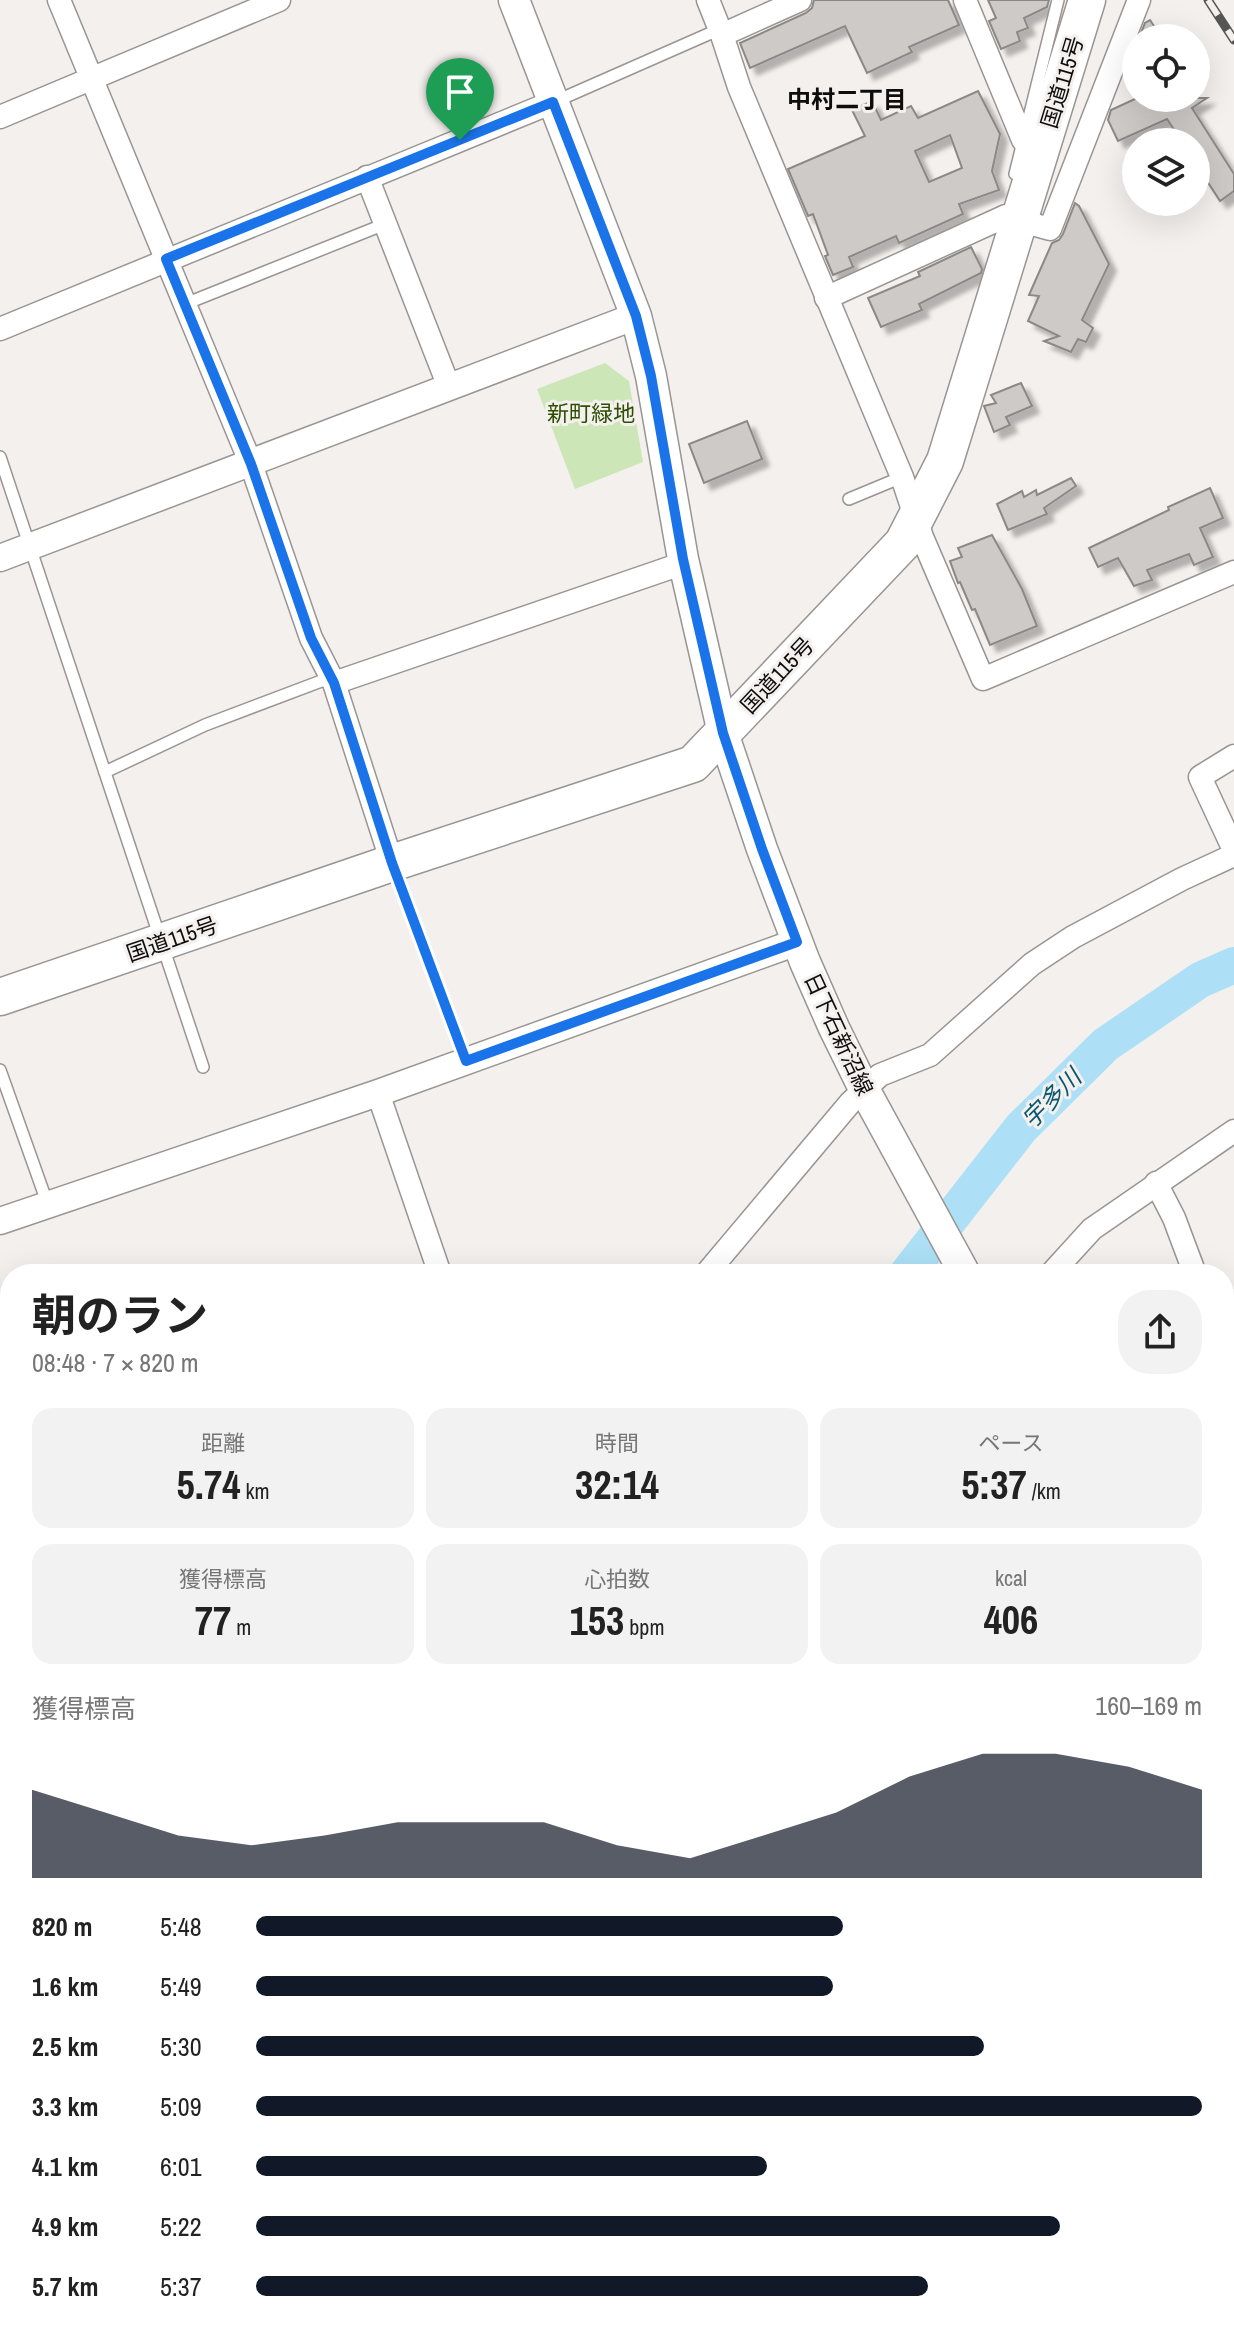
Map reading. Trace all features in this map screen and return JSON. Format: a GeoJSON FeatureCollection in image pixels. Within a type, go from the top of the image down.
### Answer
{"type":"FeatureCollection","features":[{"type":"Feature","properties":{"kind":"highway","name":"国道115号"},"geometry":{"type":"LineString","coordinates":[[0,997],[693,764],[903,543],[945,461],[1087,0]]}},
{"type":"Feature","properties":{"kind":"main road","name":"日下石新沼線"},"geometry":{"type":"LineString","coordinates":[[514,0],[636,316],[651,376],[684,563],[723,733],[762,849],[797,942],[866,1094],[960,1264]]}},
{"type":"Feature","properties":{"kind":"street"},"geometry":{"type":"LineString","coordinates":[[59,0],[251,464],[311,638],[333,680],[392,863]]}},
{"type":"Feature","properties":{"kind":"street"},"geometry":{"type":"LineString","coordinates":[[0,117],[279,0]]}},
{"type":"Feature","properties":{"kind":"street"},"geometry":{"type":"LineString","coordinates":[[708,0],[739,87],[983,679],[1234,572]]}},
{"type":"Feature","properties":{"kind":"street"},"geometry":{"type":"LineString","coordinates":[[721,32],[800,0]]}},
{"type":"Feature","properties":{"kind":"street"},"geometry":{"type":"LineString","coordinates":[[965,0],[1023,140]]}},
{"type":"Feature","properties":{"kind":"street"},"geometry":{"type":"LineString","coordinates":[[826,298],[1015,215],[1050,229],[1139,0]]}},
{"type":"Feature","properties":{"kind":"street"},"geometry":{"type":"LineString","coordinates":[[0,329],[553,102]]}},
{"type":"Feature","properties":{"kind":"street"},"geometry":{"type":"LineString","coordinates":[[367,177],[449,387]]}},
{"type":"Feature","properties":{"kind":"street"},"geometry":{"type":"LineString","coordinates":[[0,558],[636,316]]}},
{"type":"Feature","properties":{"kind":"street"},"geometry":{"type":"LineString","coordinates":[[333,680],[684,563]]}},
{"type":"Feature","properties":{"kind":"street"},"geometry":{"type":"LineString","coordinates":[[715,1264],[880,1075],[930,1055],[1032,964],[1073,937],[1234,852],[1200,777],[1234,756]]}},
{"type":"Feature","properties":{"kind":"street"},"geometry":{"type":"LineString","coordinates":[[0,1221],[378,1093],[797,942]]}},
{"type":"Feature","properties":{"kind":"street"},"geometry":{"type":"LineString","coordinates":[[378,1093],[437,1264]]}},
{"type":"Feature","properties":{"kind":"street"},"geometry":{"type":"LineString","coordinates":[[1060,1264],[1092,1229],[1234,1131]]}},
{"type":"Feature","properties":{"kind":"street"},"geometry":{"type":"LineString","coordinates":[[1156,1183],[1174,1218],[1191,1264]]}},
{"type":"Feature","properties":{"kind":"lane"},"geometry":{"type":"LineString","coordinates":[[1013,186],[1058,0]]}},
{"type":"Feature","properties":{"kind":"lane"},"geometry":{"type":"LineString","coordinates":[[553,102],[721,32]]}},
{"type":"Feature","properties":{"kind":"lane"},"geometry":{"type":"LineString","coordinates":[[185,304],[385,224]]}},
{"type":"Feature","properties":{"kind":"lane"},"geometry":{"type":"LineString","coordinates":[[0,457],[203,1067]]}},
{"type":"Feature","properties":{"kind":"lane"},"geometry":{"type":"LineString","coordinates":[[849,499],[902,477]]}},
{"type":"Feature","properties":{"kind":"lane"},"geometry":{"type":"LineString","coordinates":[[105,772],[205,725],[333,680]]}},
{"type":"Feature","properties":{"kind":"lane"},"geometry":{"type":"LineString","coordinates":[[392,863],[466,1061]]}},
{"type":"Feature","properties":{"kind":"lane"},"geometry":{"type":"LineString","coordinates":[[0,1070],[48,1205]]}},
{"type":"Feature","properties":{"kind":"green space","name":"新町緑地"},"geometry":{"type":"Polygon","coordinates":[[[605,363],[629,381],[643,462],[575,489],[537,389],[605,363]]]}},
{"type":"Feature","properties":{"kind":"building"},"geometry":{"type":"Polygon","coordinates":[[[814,0],[948,0],[959,25],[909,47],[912,52],[867,73],[845,26],[750,68],[740,43],[806,13],[812,8],[814,0]]]}},
{"type":"Feature","properties":{"kind":"building"},"geometry":{"type":"Polygon","coordinates":[[[988,0],[1049,0],[1047,7],[1024,18],[1028,28],[1017,32],[1020,41],[1001,49],[989,21],[996,18],[988,0]]]}},
{"type":"Feature","properties":{"kind":"building"},"geometry":{"type":"Polygon","coordinates":[[[978,91],[1000,134],[992,171],[999,190],[959,204],[963,214],[899,243],[896,236],[849,257],[853,267],[833,275],[813,214],[808,216],[788,169],[865,136],[852,110],[872,101],[881,120],[911,106],[918,118],[978,91]],[[950,135],[915,151],[929,182],[962,168],[950,135]]]}},
{"type":"Feature","properties":{"kind":"building"},"geometry":{"type":"Polygon","coordinates":[[[1122,105],[1122,112],[1195,112],[1205,128],[1173,128],[1167,119],[1147,128],[1122,128],[1122,139],[1118,141],[1108,120],[1111,110],[1122,105]]]}},
{"type":"Feature","properties":{"kind":"building"},"geometry":{"type":"Polygon","coordinates":[[[1210,136],[1234,174],[1234,191],[1220,201],[1210,186],[1210,136]]]}},
{"type":"Feature","properties":{"kind":"building"},"geometry":{"type":"Polygon","coordinates":[[[1075,203],[1109,264],[1082,320],[1093,328],[1086,342],[1078,339],[1071,352],[1044,341],[1059,336],[1028,321],[1039,296],[1029,295],[1052,243],[1063,234],[1075,203]]]}},
{"type":"Feature","properties":{"kind":"building"},"geometry":{"type":"Polygon","coordinates":[[[971,247],[981,273],[919,304],[922,310],[881,327],[868,298],[920,276],[918,272],[971,247]]]}},
{"type":"Feature","properties":{"kind":"building"},"geometry":{"type":"Polygon","coordinates":[[[1021,383],[1032,406],[1006,417],[1010,425],[994,432],[984,406],[996,403],[991,395],[1021,383]]]}},
{"type":"Feature","properties":{"kind":"building"},"geometry":{"type":"Polygon","coordinates":[[[747,421],[762,459],[704,483],[689,444],[747,421]]]}},
{"type":"Feature","properties":{"kind":"building"},"geometry":{"type":"Polygon","coordinates":[[[1071,478],[1076,486],[1044,508],[1047,514],[1008,530],[997,504],[1022,491],[1024,497],[1036,490],[1037,495],[1071,478]]]}},
{"type":"Feature","properties":{"kind":"building"},"geometry":{"type":"Polygon","coordinates":[[[1210,488],[1223,518],[1200,528],[1213,557],[1194,565],[1189,554],[1147,570],[1152,580],[1134,586],[1118,558],[1098,567],[1089,548],[1210,488]]]}},
{"type":"Feature","properties":{"kind":"building"},"geometry":{"type":"Polygon","coordinates":[[[992,535],[1022,589],[1037,626],[990,645],[950,561],[962,557],[958,548],[992,535]]]}},
{"type":"Feature","properties":{"kind":"waterway","name":"宇多川"},"geometry":{"type":"LineString","coordinates":[[915,1264],[1021,1128],[1105,1045],[1200,980],[1234,965]]}},
{"type":"Feature","properties":{"kind":"railway"},"geometry":{"type":"LineString","coordinates":[[1208,0],[1234,40]]}},
{"type":"Feature","properties":{"kind":"district","name":"中村二丁目"},"geometry":{"type":"Point","coordinates":[847,99]}},
{"type":"Feature","properties":{"kind":"route"},"geometry":{"type":"LineString","coordinates":[[553,102],[636,316],[651,376],[683,559],[723,733],[797,942],[466,1061],[392,863],[334,683],[311,638],[251,464],[166,259],[460,140],[553,102]]}}]}
